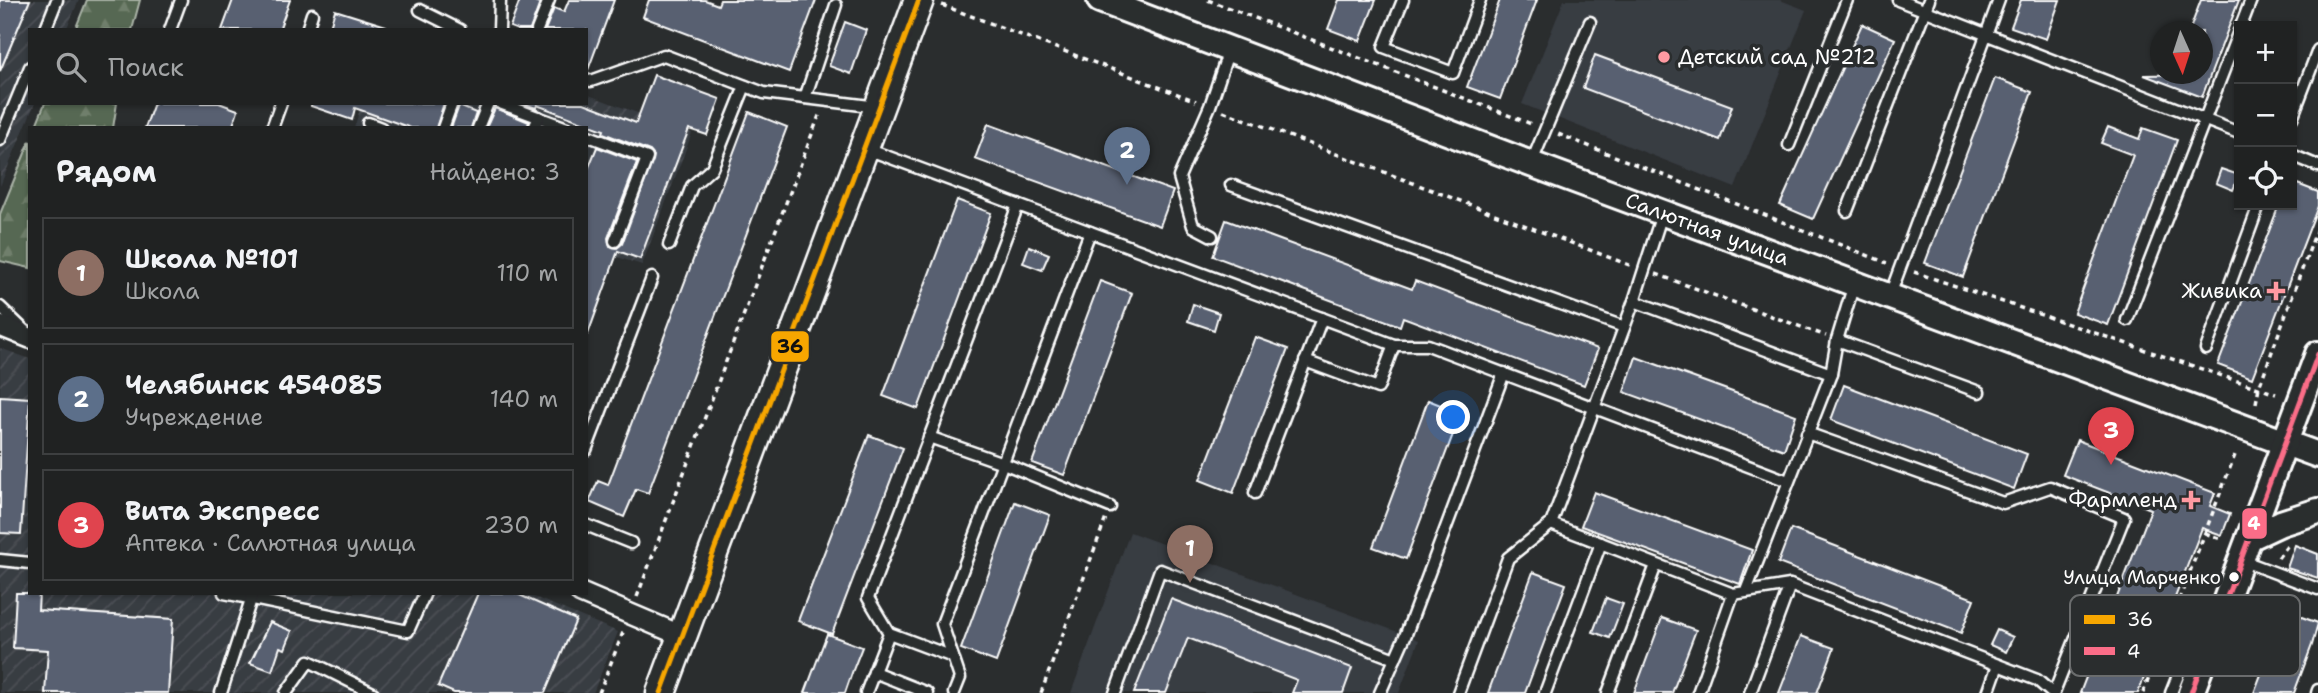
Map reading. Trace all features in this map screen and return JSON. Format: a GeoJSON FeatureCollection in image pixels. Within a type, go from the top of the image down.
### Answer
{"type":"FeatureCollection","features":[{"type":"Feature","properties":{"kind":"main road"},"geometry":{"type":"LineString","coordinates":[[661,693],[879,108],[930,2]]}},
{"type":"Feature","properties":{"kind":"street","name":"Салютная улица"},"geometry":{"type":"LineString","coordinates":[[1100,0],[1135,6],[1229,49],[1531,164],[2318,455]]}},
{"type":"Feature","properties":{"kind":"street"},"geometry":{"type":"LineString","coordinates":[[0,326],[28,335]]}},
{"type":"Feature","properties":{"kind":"street"},"geometry":{"type":"LineString","coordinates":[[2228,595],[2318,354]]}},
{"type":"Feature","properties":{"kind":"street"},"geometry":{"type":"LineString","coordinates":[[2245,549],[2281,523],[2318,511]]}},
{"type":"Feature","properties":{"kind":"street"},"geometry":{"type":"LineString","coordinates":[[587,595],[682,636]]}},
{"type":"Feature","properties":{"kind":"street"},"geometry":{"type":"LineString","coordinates":[[2191,693],[2197,676]]}},
{"type":"Feature","properties":{"kind":"lane"},"geometry":{"type":"LineString","coordinates":[[46,28],[57,0]]}},
{"type":"Feature","properties":{"kind":"lane"},"geometry":{"type":"LineString","coordinates":[[171,28],[181,0]]}},
{"type":"Feature","properties":{"kind":"lane"},"geometry":{"type":"LineString","coordinates":[[499,28],[500,0]]}},
{"type":"Feature","properties":{"kind":"lane"},"geometry":{"type":"LineString","coordinates":[[538,28],[549,0]]}},
{"type":"Feature","properties":{"kind":"lane"},"geometry":{"type":"LineString","coordinates":[[1403,0],[1384,47],[1453,73],[1480,0]]}},
{"type":"Feature","properties":{"kind":"lane"},"geometry":{"type":"LineString","coordinates":[[1789,145],[1847,0]]}},
{"type":"Feature","properties":{"kind":"lane"},"geometry":{"type":"LineString","coordinates":[[1898,0],[1927,5],[1986,34],[2234,131]]}},
{"type":"Feature","properties":{"kind":"lane"},"geometry":{"type":"LineString","coordinates":[[1890,297],[1999,0]]}},
{"type":"Feature","properties":{"kind":"lane"},"geometry":{"type":"LineString","coordinates":[[2243,21],[2251,0]]}},
{"type":"Feature","properties":{"kind":"lane"},"geometry":{"type":"LineString","coordinates":[[806,98],[836,5]]}},
{"type":"Feature","properties":{"kind":"lane"},"geometry":{"type":"LineString","coordinates":[[1847,211],[1927,5]]}},
{"type":"Feature","properties":{"kind":"lane"},"geometry":{"type":"LineString","coordinates":[[420,10],[456,28]]}},
{"type":"Feature","properties":{"kind":"lane"},"geometry":{"type":"LineString","coordinates":[[308,28],[312,14]]}},
{"type":"Feature","properties":{"kind":"lane"},"geometry":{"type":"LineString","coordinates":[[1531,164],[1590,22]]}},
{"type":"Feature","properties":{"kind":"lane"},"geometry":{"type":"LineString","coordinates":[[2127,320],[2234,44]]}},
{"type":"Feature","properties":{"kind":"lane"},"geometry":{"type":"LineString","coordinates":[[1212,236],[1193,226],[1179,177],[1210,106],[1229,49]]}},
{"type":"Feature","properties":{"kind":"lane"},"geometry":{"type":"LineString","coordinates":[[2297,105],[2318,50]]}},
{"type":"Feature","properties":{"kind":"lane"},"geometry":{"type":"LineString","coordinates":[[588,79],[664,55],[764,93],[879,108]]}},
{"type":"Feature","properties":{"kind":"lane"},"geometry":{"type":"LineString","coordinates":[[0,140],[28,72]]}},
{"type":"Feature","properties":{"kind":"lane"},"geometry":{"type":"LineString","coordinates":[[669,244],[692,186],[712,168],[745,86]]}},
{"type":"Feature","properties":{"kind":"lane"},"geometry":{"type":"LineString","coordinates":[[272,126],[277,105]]}},
{"type":"Feature","properties":{"kind":"lane"},"geometry":{"type":"LineString","coordinates":[[444,126],[451,105]]}},
{"type":"Feature","properties":{"kind":"lane"},"geometry":{"type":"LineString","coordinates":[[479,126],[487,105]]}},
{"type":"Feature","properties":{"kind":"lane"},"geometry":{"type":"LineString","coordinates":[[506,105],[562,126]]}},
{"type":"Feature","properties":{"kind":"lane"},"geometry":{"type":"LineString","coordinates":[[535,126],[539,117]]}},
{"type":"Feature","properties":{"kind":"lane"},"geometry":{"type":"LineString","coordinates":[[368,123],[376,126]]}},
{"type":"Feature","properties":{"kind":"lane"},"geometry":{"type":"LineString","coordinates":[[588,139],[647,158],[615,241]]}},
{"type":"Feature","properties":{"kind":"lane"},"geometry":{"type":"LineString","coordinates":[[864,148],[1394,345],[1428,345],[1788,481]]}},
{"type":"Feature","properties":{"kind":"lane"},"geometry":{"type":"LineString","coordinates":[[2297,157],[2318,166]]}},
{"type":"Feature","properties":{"kind":"lane"},"geometry":{"type":"LineString","coordinates":[[1231,185],[1624,327]]}},
{"type":"Feature","properties":{"kind":"lane"},"geometry":{"type":"LineString","coordinates":[[953,657],[889,633],[869,598],[1018,205]]}},
{"type":"Feature","properties":{"kind":"lane"},"geometry":{"type":"LineString","coordinates":[[2206,349],[2257,210]]}},
{"type":"Feature","properties":{"kind":"lane"},"geometry":{"type":"LineString","coordinates":[[1458,693],[1508,558],[1551,524],[1634,301],[1663,213]]}},
{"type":"Feature","properties":{"kind":"lane"},"geometry":{"type":"LineString","coordinates":[[954,693],[960,678],[942,624],[1090,232]]}},
{"type":"Feature","properties":{"kind":"lane"},"geometry":{"type":"LineString","coordinates":[[588,445],[652,278]]}},
{"type":"Feature","properties":{"kind":"lane"},"geometry":{"type":"LineString","coordinates":[[1746,590],[1830,374],[1854,284]]}},
{"type":"Feature","properties":{"kind":"lane"},"geometry":{"type":"LineString","coordinates":[[1634,301],[1830,374]]}},
{"type":"Feature","properties":{"kind":"lane"},"geometry":{"type":"LineString","coordinates":[[0,307],[28,334]]}},
{"type":"Feature","properties":{"kind":"lane"},"geometry":{"type":"LineString","coordinates":[[1255,492],[1322,318]]}},
{"type":"Feature","properties":{"kind":"lane"},"geometry":{"type":"LineString","coordinates":[[1837,340],[1979,392]]}},
{"type":"Feature","properties":{"kind":"lane"},"geometry":{"type":"LineString","coordinates":[[1305,361],[1378,388],[1394,345]]}},
{"type":"Feature","properties":{"kind":"lane"},"geometry":{"type":"LineString","coordinates":[[1380,693],[1504,373]]}},
{"type":"Feature","properties":{"kind":"lane"},"geometry":{"type":"LineString","coordinates":[[1807,433],[2003,503],[2050,487],[2124,518],[2093,595]]}},
{"type":"Feature","properties":{"kind":"lane"},"geometry":{"type":"LineString","coordinates":[[929,437],[1003,463],[1110,507]]}},
{"type":"Feature","properties":{"kind":"lane"},"geometry":{"type":"LineString","coordinates":[[1551,524],[1733,594],[1790,585],[2037,680],[2053,693],[2070,651]]}},
{"type":"Feature","properties":{"kind":"lane"},"geometry":{"type":"LineString","coordinates":[[588,525],[631,543]]}},
{"type":"Feature","properties":{"kind":"lane"},"geometry":{"type":"LineString","coordinates":[[1545,693],[1601,543]]}},
{"type":"Feature","properties":{"kind":"lane"},"geometry":{"type":"LineString","coordinates":[[2245,549],[2318,589]]}},
{"type":"Feature","properties":{"kind":"lane"},"geometry":{"type":"LineString","coordinates":[[0,560],[28,564]]}},
{"type":"Feature","properties":{"kind":"lane"},"geometry":{"type":"LineString","coordinates":[[1608,693],[1656,565]]}},
{"type":"Feature","properties":{"kind":"lane"},"geometry":{"type":"LineString","coordinates":[[1115,693],[1160,570],[1395,659]]}},
{"type":"Feature","properties":{"kind":"lane"},"geometry":{"type":"LineString","coordinates":[[1750,693],[1790,585]]}},
{"type":"Feature","properties":{"kind":"lane"},"geometry":{"type":"LineString","coordinates":[[1698,693],[1733,594]]}},
{"type":"Feature","properties":{"kind":"lane"},"geometry":{"type":"LineString","coordinates":[[221,693],[252,596],[408,631],[424,595]]}},
{"type":"Feature","properties":{"kind":"lane"},"geometry":{"type":"LineString","coordinates":[[866,693],[889,633]]}},
{"type":"Feature","properties":{"kind":"lane"},"geometry":{"type":"LineString","coordinates":[[286,693],[309,661],[373,693]]}},
{"type":"Feature","properties":{"kind":"lane"},"geometry":{"type":"LineString","coordinates":[[1988,693],[1998,665]]}},
{"type":"Feature","properties":{"kind":"lane"},"geometry":{"type":"LineString","coordinates":[[874,671],[928,693]]}},
{"type":"Feature","properties":{"kind":"lane"},"geometry":{"type":"LineString","coordinates":[[2171,693],[2178,676]]}},
{"type":"Feature","properties":{"kind":"path"},"geometry":{"type":"LineString","coordinates":[[1208,0],[1900,268],[2277,394]]}},
{"type":"Feature","properties":{"kind":"path"},"geometry":{"type":"LineString","coordinates":[[930,2],[1837,340]]}},
{"type":"Feature","properties":{"kind":"path"},"geometry":{"type":"LineString","coordinates":[[599,693],[824,100]]}},
{"type":"Feature","properties":{"kind":"path"},"geometry":{"type":"LineString","coordinates":[[2256,403],[2259,387],[2318,226]]}},
{"type":"Feature","properties":{"kind":"path"},"geometry":{"type":"LineString","coordinates":[[2181,595],[2235,455]]}},
{"type":"Feature","properties":{"kind":"path"},"geometry":{"type":"LineString","coordinates":[[1041,693],[1110,507]]}},
{"type":"Feature","properties":{"kind":"path"},"geometry":{"type":"LineString","coordinates":[[2205,533],[2221,539]]}},
{"type":"Feature","properties":{"kind":"path"},"geometry":{"type":"LineString","coordinates":[[2143,693],[2150,676]]}},
{"type":"Feature","properties":{"kind":"shaded area"},"geometry":{"type":"Polygon","coordinates":[[[0,0],[79,0],[67,28],[28,28],[28,105],[34,105],[0,186],[0,0]]]}},
{"type":"Feature","properties":{"kind":"shaded area","name":"Детский сад №212"},"geometry":{"type":"Polygon","coordinates":[[[1564,0],[1780,0],[1806,10],[1735,188],[1522,104],[1564,0]]]}},
{"type":"Feature","properties":{"kind":"shaded area"},"geometry":{"type":"Polygon","coordinates":[[[588,95],[692,133],[642,265],[588,248],[588,126],[355,126],[361,105],[588,105],[588,95]]]}},
{"type":"Feature","properties":{"kind":"shaded area"},"geometry":{"type":"Polygon","coordinates":[[[0,348],[28,358],[28,595],[530,595],[618,632],[593,693],[0,693],[0,348]]]}},
{"type":"Feature","properties":{"kind":"shaded area"},"geometry":{"type":"Polygon","coordinates":[[[1130,532],[1419,640],[1399,693],[1071,693],[1130,532]]]}},
{"type":"Feature","properties":{"kind":"green space"},"geometry":{"type":"Polygon","coordinates":[[[87,0],[140,0],[133,28],[76,28],[87,0]]]}},
{"type":"Feature","properties":{"kind":"green space"},"geometry":{"type":"Polygon","coordinates":[[[44,105],[117,105],[113,126],[36,126],[44,105]]]}},
{"type":"Feature","properties":{"kind":"green space"},"geometry":{"type":"Polygon","coordinates":[[[28,146],[28,268],[0,261],[0,214],[28,146]]]}},
{"type":"Feature","properties":{"kind":"building"},"geometry":{"type":"Polygon","coordinates":[[[0,0],[30,0],[0,71],[0,0]]]}},
{"type":"Feature","properties":{"kind":"building"},"geometry":{"type":"Polygon","coordinates":[[[233,0],[290,0],[280,28],[223,28],[233,0]]]}},
{"type":"Feature","properties":{"kind":"building"},"geometry":{"type":"Polygon","coordinates":[[[520,0],[540,3],[531,28],[510,27],[520,0]]]}},
{"type":"Feature","properties":{"kind":"building"},"geometry":{"type":"Polygon","coordinates":[[[569,0],[614,0],[588,70],[588,28],[546,28],[554,8],[564,12],[569,0]]]}},
{"type":"Feature","properties":{"kind":"building"},"geometry":{"type":"Polygon","coordinates":[[[649,0],[705,0],[718,5],[720,0],[816,0],[789,72],[643,17],[649,0]]]}},
{"type":"Feature","properties":{"kind":"building"},"geometry":{"type":"Polygon","coordinates":[[[1339,0],[1376,0],[1360,41],[1328,29],[1339,0]]]}},
{"type":"Feature","properties":{"kind":"building"},"geometry":{"type":"Polygon","coordinates":[[[1500,0],[1537,0],[1500,99],[1467,87],[1500,0]]]}},
{"type":"Feature","properties":{"kind":"building"},"geometry":{"type":"Polygon","coordinates":[[[2021,0],[2060,0],[2046,39],[2011,27],[2021,0]]]}},
{"type":"Feature","properties":{"kind":"building"},"geometry":{"type":"Polygon","coordinates":[[[2201,0],[2239,0],[2213,68],[2213,21],[2193,21],[2201,0]]]}},
{"type":"Feature","properties":{"kind":"building"},"geometry":{"type":"Polygon","coordinates":[[[335,10],[386,26],[386,28],[330,28],[335,10]]]}},
{"type":"Feature","properties":{"kind":"building"},"geometry":{"type":"Polygon","coordinates":[[[845,22],[866,30],[851,74],[829,66],[845,22]]]}},
{"type":"Feature","properties":{"kind":"building"},"geometry":{"type":"Polygon","coordinates":[[[1862,24],[1895,39],[1813,219],[1780,205],[1862,24]]]}},
{"type":"Feature","properties":{"kind":"building"},"geometry":{"type":"Polygon","coordinates":[[[1595,55],[1732,106],[1720,140],[1583,88],[1595,55]]]}},
{"type":"Feature","properties":{"kind":"building"},"geometry":{"type":"Polygon","coordinates":[[[654,75],[720,99],[707,135],[689,129],[640,259],[618,251],[588,334],[588,169],[597,147],[637,162],[608,238],[610,246],[617,248],[622,244],[654,156],[650,151],[603,133],[604,130],[537,105],[588,105],[636,123],[654,75]]]}},
{"type":"Feature","properties":{"kind":"building"},"geometry":{"type":"Polygon","coordinates":[[[1995,78],[2032,92],[1963,277],[1925,263],[1995,78]]]}},
{"type":"Feature","properties":{"kind":"building"},"geometry":{"type":"Polygon","coordinates":[[[2168,84],[2207,84],[2202,97],[2168,84]]]}},
{"type":"Feature","properties":{"kind":"building"},"geometry":{"type":"Polygon","coordinates":[[[153,105],[224,105],[238,110],[233,126],[146,126],[153,105]]]}},
{"type":"Feature","properties":{"kind":"building"},"geometry":{"type":"Polygon","coordinates":[[[443,105],[437,126],[405,126],[355,108],[352,120],[311,106],[443,105]]]}},
{"type":"Feature","properties":{"kind":"building"},"geometry":{"type":"Polygon","coordinates":[[[459,106],[476,113],[472,126],[452,126],[459,106]]]}},
{"type":"Feature","properties":{"kind":"building"},"geometry":{"type":"Polygon","coordinates":[[[495,108],[529,122],[528,126],[487,126],[495,108]]]}},
{"type":"Feature","properties":{"kind":"building"},"geometry":{"type":"Polygon","coordinates":[[[749,112],[787,127],[648,493],[636,489],[624,517],[589,502],[598,481],[608,485],[749,112]]]}},
{"type":"Feature","properties":{"kind":"building"},"geometry":{"type":"Polygon","coordinates":[[[988,124],[1173,191],[1160,226],[975,159],[988,124]]]}},
{"type":"Feature","properties":{"kind":"building"},"geometry":{"type":"Polygon","coordinates":[[[2108,127],[2139,139],[2143,128],[2177,140],[2108,325],[2074,313],[2133,155],[2101,143],[2108,127]]]}},
{"type":"Feature","properties":{"kind":"building"},"geometry":{"type":"Polygon","coordinates":[[[2221,169],[2234,173],[2233,190],[2216,183],[2221,169]]]}},
{"type":"Feature","properties":{"kind":"building"},"geometry":{"type":"Polygon","coordinates":[[[2297,184],[2318,192],[2318,206],[2252,378],[2218,365],[2277,210],[2297,210],[2297,184]]]}},
{"type":"Feature","properties":{"kind":"building"},"geometry":{"type":"Polygon","coordinates":[[[957,200],[991,213],[918,409],[883,396],[957,200]]]}},
{"type":"Feature","properties":{"kind":"building"},"geometry":{"type":"Polygon","coordinates":[[[1226,220],[1412,289],[1415,281],[1598,349],[1584,385],[1403,317],[1400,326],[1213,256],[1226,220]]]}},
{"type":"Feature","properties":{"kind":"building"},"geometry":{"type":"Polygon","coordinates":[[[1029,246],[1049,254],[1042,270],[1023,263],[1029,246]]]}},
{"type":"Feature","properties":{"kind":"building"},"geometry":{"type":"Polygon","coordinates":[[[1100,281],[1132,293],[1064,475],[1032,463],[1100,281]]]}},
{"type":"Feature","properties":{"kind":"building"},"geometry":{"type":"Polygon","coordinates":[[[1193,304],[1219,313],[1214,330],[1188,321],[1193,304]]]}},
{"type":"Feature","properties":{"kind":"building"},"geometry":{"type":"Polygon","coordinates":[[[1255,337],[1288,349],[1233,493],[1200,480],[1255,337]]]}},
{"type":"Feature","properties":{"kind":"building"},"geometry":{"type":"Polygon","coordinates":[[[1636,357],[1796,415],[1784,450],[1624,392],[1636,357]]]}},
{"type":"Feature","properties":{"kind":"building"},"geometry":{"type":"Polygon","coordinates":[[[1844,385],[2027,454],[2014,489],[1831,420],[1844,385]]]}},
{"type":"Feature","properties":{"kind":"building"},"geometry":{"type":"Polygon","coordinates":[[[0,396],[28,398],[21,534],[0,533],[0,396]]]}},
{"type":"Feature","properties":{"kind":"building"},"geometry":{"type":"Polygon","coordinates":[[[1428,400],[1461,413],[1406,559],[1373,547],[1428,400]]]}},
{"type":"Feature","properties":{"kind":"building"},"geometry":{"type":"Polygon","coordinates":[[[869,435],[903,448],[832,634],[798,621],[869,435]]]}},
{"type":"Feature","properties":{"kind":"building"},"geometry":{"type":"Polygon","coordinates":[[[2077,440],[2215,493],[2210,506],[2230,514],[2222,535],[2202,528],[2176,595],[2118,595],[2151,509],[2063,475],[2077,440]]]}},
{"type":"Feature","properties":{"kind":"building"},"geometry":{"type":"Polygon","coordinates":[[[1594,492],[1752,550],[1740,584],[1581,526],[1594,492]]]}},
{"type":"Feature","properties":{"kind":"building"},"geometry":{"type":"Polygon","coordinates":[[[1015,502],[1050,515],[996,662],[961,649],[1015,502]]]}},
{"type":"Feature","properties":{"kind":"building"},"geometry":{"type":"Polygon","coordinates":[[[1791,529],[1974,599],[1961,633],[1778,563],[1791,529]]]}},
{"type":"Feature","properties":{"kind":"building"},"geometry":{"type":"Polygon","coordinates":[[[2295,545],[2318,554],[2318,578],[2287,568],[2295,545]]]}},
{"type":"Feature","properties":{"kind":"building"},"geometry":{"type":"Polygon","coordinates":[[[1533,572],[1566,584],[1525,693],[1488,693],[1533,572]]]}},
{"type":"Feature","properties":{"kind":"building"},"geometry":{"type":"Polygon","coordinates":[[[16,593],[39,595],[38,610],[173,619],[168,693],[45,693],[48,650],[13,648],[16,593]]]}},
{"type":"Feature","properties":{"kind":"building"},"geometry":{"type":"Polygon","coordinates":[[[477,595],[520,595],[576,620],[545,693],[454,693],[438,686],[477,595]]]}},
{"type":"Feature","properties":{"kind":"building"},"geometry":{"type":"Polygon","coordinates":[[[1606,598],[1623,604],[1610,638],[1593,632],[1606,598]]]}},
{"type":"Feature","properties":{"kind":"building"},"geometry":{"type":"Polygon","coordinates":[[[1171,599],[1352,668],[1343,693],[1292,693],[1297,680],[1188,638],[1166,693],[1134,693],[1171,599]]]}},
{"type":"Feature","properties":{"kind":"building"},"geometry":{"type":"Polygon","coordinates":[[[2300,616],[2318,623],[2312,645],[2294,693],[2254,693],[2260,676],[2300,676],[2300,616]]]}},
{"type":"Feature","properties":{"kind":"building"},"geometry":{"type":"Polygon","coordinates":[[[1662,618],[1696,630],[1672,693],[1634,693],[1662,618]]]}},
{"type":"Feature","properties":{"kind":"building"},"geometry":{"type":"Polygon","coordinates":[[[270,622],[292,631],[285,649],[280,647],[272,671],[250,663],[270,622]]]}},
{"type":"Feature","properties":{"kind":"building"},"geometry":{"type":"Polygon","coordinates":[[[1997,630],[2013,637],[2006,652],[1990,645],[1997,630]]]}},
{"type":"Feature","properties":{"kind":"building"},"geometry":{"type":"Polygon","coordinates":[[[827,634],[862,647],[845,693],[805,693],[827,634]]]}},
{"type":"Feature","properties":{"kind":"building"},"geometry":{"type":"Polygon","coordinates":[[[1801,636],[1834,648],[1817,693],[1779,693],[1801,636]]]}},
{"type":"Feature","properties":{"kind":"building"},"geometry":{"type":"Polygon","coordinates":[[[2087,676],[2145,676],[2138,693],[2080,693],[2087,676]]]}},
{"type":"Feature","properties":{"kind":"transit line","name":"36"},"geometry":{"type":"LineString","coordinates":[[661,693],[919,0]]}},
{"type":"Feature","properties":{"kind":"transit line","name":"4"},"geometry":{"type":"LineString","coordinates":[[2228,595],[2318,354]]}},
{"type":"Feature","properties":{"kind":"transit line","name":"4"},"geometry":{"type":"LineString","coordinates":[[2191,693],[2197,676]]}},
{"type":"Feature","properties":{"kind":"place","name":"Детский сад №212"},"geometry":{"type":"Point","coordinates":[1664,57]}},
{"type":"Feature","properties":{"kind":"place","name":"Челябинск 454085"},"geometry":{"type":"Point","coordinates":[1127,185]}},
{"type":"Feature","properties":{"kind":"place","name":"Живика"},"geometry":{"type":"Point","coordinates":[2276,291]}},
{"type":"Feature","properties":{"kind":"place","name":"Вита Экспресс"},"geometry":{"type":"Point","coordinates":[2111,465]}},
{"type":"Feature","properties":{"kind":"place","name":"Фармленд"},"geometry":{"type":"Point","coordinates":[2191,500]}},
{"type":"Feature","properties":{"kind":"place","name":"Улица Марченко"},"geometry":{"type":"Point","coordinates":[2234,577]}},
{"type":"Feature","properties":{"kind":"place","name":"Школа №101"},"geometry":{"type":"Point","coordinates":[1190,583]}}]}
